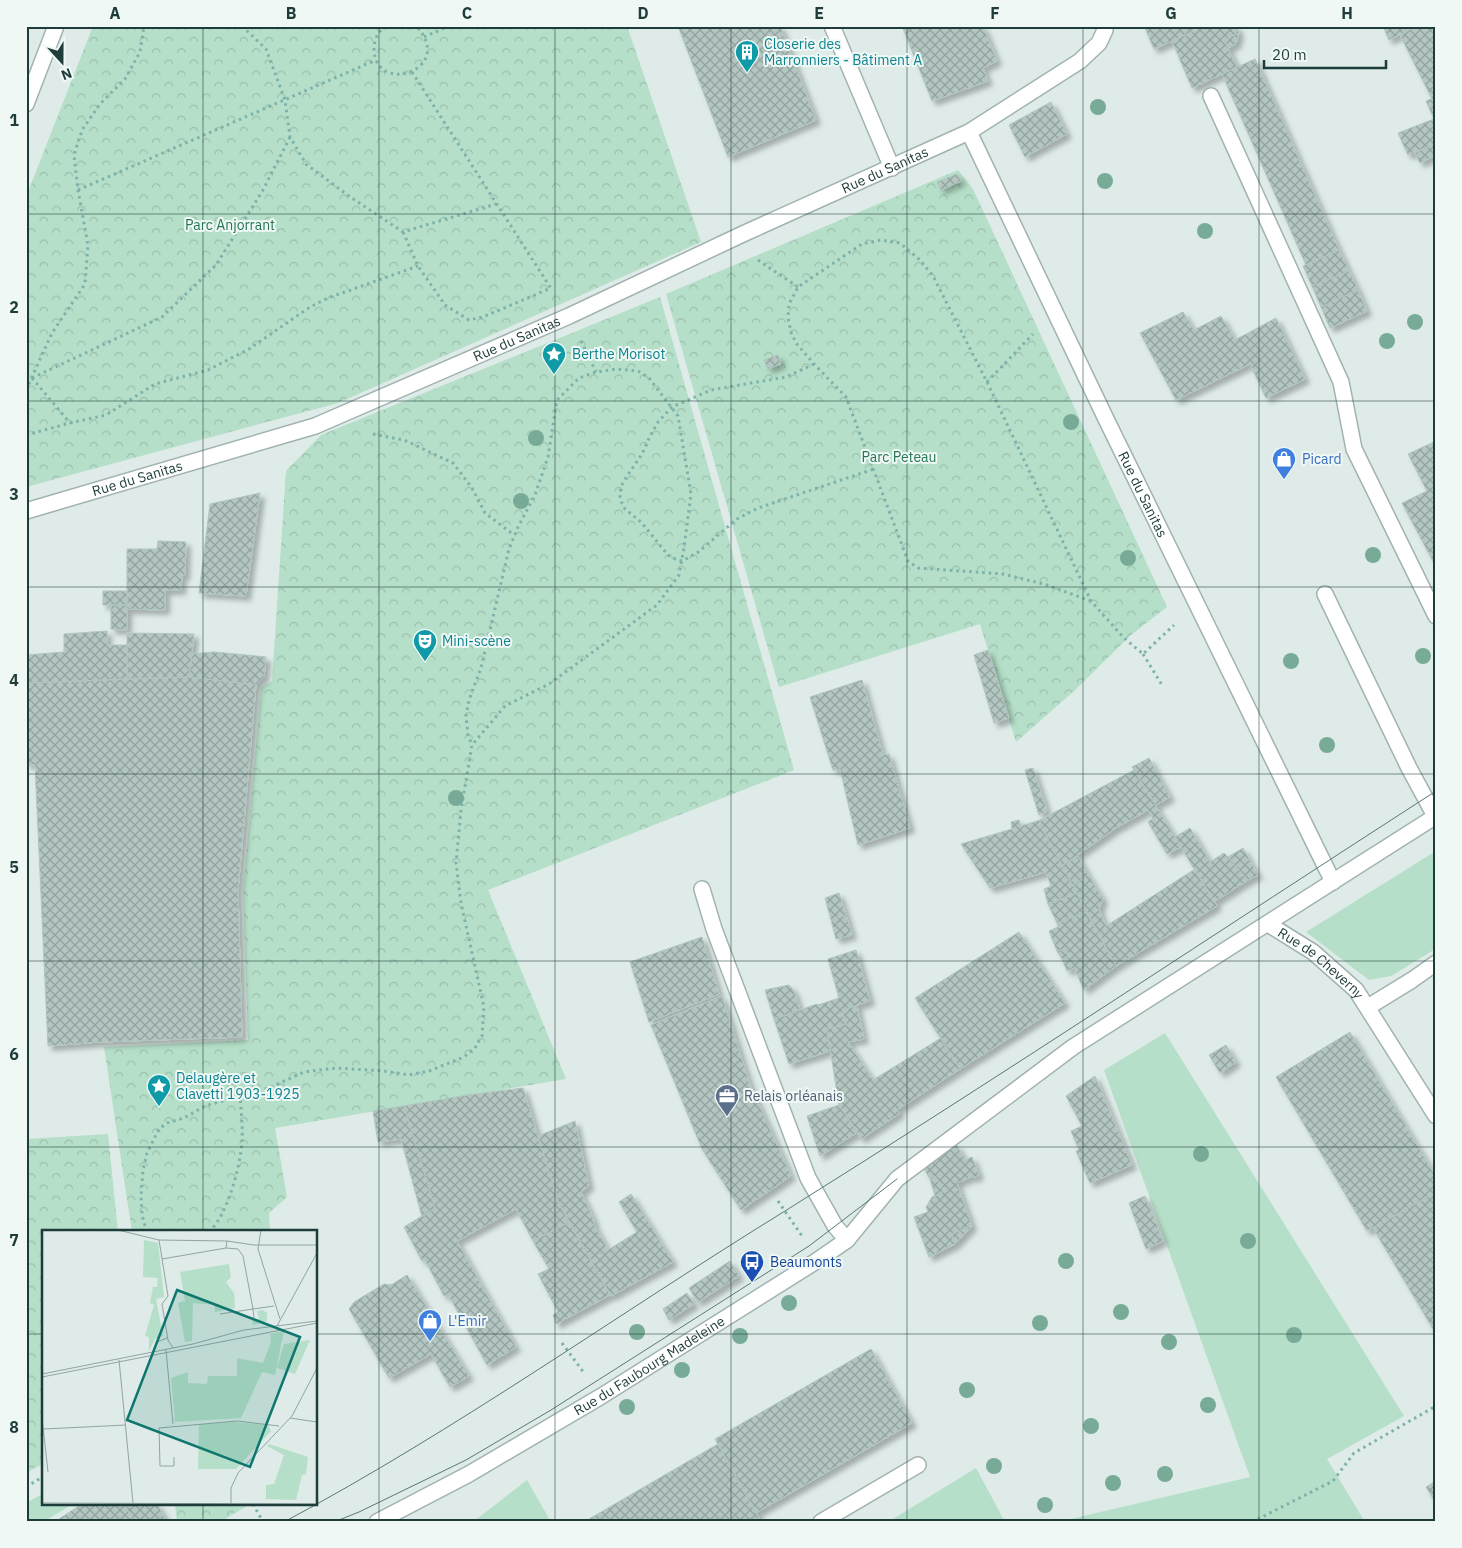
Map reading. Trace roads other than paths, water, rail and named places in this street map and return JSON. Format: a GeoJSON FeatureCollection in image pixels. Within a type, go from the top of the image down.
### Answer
{"type":"FeatureCollection","features":[{"type":"Feature","properties":{"kind":"street"},"geometry":{"type":"LineString","coordinates":[[26,104],[56,26]]}},
{"type":"Feature","properties":{"kind":"street"},"geometry":{"type":"LineString","coordinates":[[832,26],[892,168]]}},
{"type":"Feature","properties":{"kind":"street"},"geometry":{"type":"LineString","coordinates":[[969,132],[1080,61],[1100,43],[1105,30],[1104,26]]}},
{"type":"Feature","properties":{"kind":"street"},"geometry":{"type":"LineString","coordinates":[[1211,96],[1341,382],[1354,449],[1436,616]]}},
{"type":"Feature","properties":{"kind":"street","name":"Rue du Sanitas"},"geometry":{"type":"LineString","coordinates":[[26,511],[314,426],[569,316],[969,132],[1332,882]]}},
{"type":"Feature","properties":{"kind":"street"},"geometry":{"type":"LineString","coordinates":[[1325,594],[1409,768],[1436,816]]}},
{"type":"Feature","properties":{"kind":"street","name":"Rue du Faubourg Madeleine"},"geometry":{"type":"LineString","coordinates":[[377,1522],[469,1474],[600,1397],[848,1240],[897,1179],[1073,1047],[1436,816]]}},
{"type":"Feature","properties":{"kind":"street"},"geometry":{"type":"LineString","coordinates":[[702,889],[714,929],[808,1178],[835,1226],[848,1240]]}},
{"type":"Feature","properties":{"kind":"street","name":"Rue de Cheverny"},"geometry":{"type":"LineString","coordinates":[[1268,924],[1313,952],[1356,990],[1436,1116]]}},
{"type":"Feature","properties":{"kind":"street","name":"Rue de Cheverny"},"geometry":{"type":"LineString","coordinates":[[1368,1007],[1436,963]]}},
{"type":"Feature","properties":{"kind":"street"},"geometry":{"type":"LineString","coordinates":[[821,1522],[918,1465]]}},
{"type":"Feature","properties":{"kind":"tram line"},"geometry":{"type":"LineString","coordinates":[[318,1503],[475,1410],[949,1107],[1436,791]]}},
{"type":"Feature","properties":{"kind":"tram line"},"geometry":{"type":"LineString","coordinates":[[334,1522],[359,1512],[466,1460],[551,1410],[809,1246],[897,1179]]}},
{"type":"Feature","properties":{"kind":"tram line"},"geometry":{"type":"LineString","coordinates":[[284,1522],[313,1506]]}},
{"type":"Feature","properties":{"kind":"place","name":"Closerie des Marronniers - Bâtiment A"},"geometry":{"type":"Point","coordinates":[747,73]}},
{"type":"Feature","properties":{"kind":"place","name":"Berthe Morisot"},"geometry":{"type":"Point","coordinates":[554,375]}},
{"type":"Feature","properties":{"kind":"place","name":"Picard"},"geometry":{"type":"Point","coordinates":[1284,480]}},
{"type":"Feature","properties":{"kind":"place","name":"Mini-scène"},"geometry":{"type":"Point","coordinates":[425,662]}},
{"type":"Feature","properties":{"kind":"place","name":"Delaugère et Clavetti 1903-1925"},"geometry":{"type":"Point","coordinates":[159,1107]}},
{"type":"Feature","properties":{"kind":"place","name":"Relais orléanais"},"geometry":{"type":"Point","coordinates":[727,1117]}},
{"type":"Feature","properties":{"kind":"place","name":"Beaumonts"},"geometry":{"type":"Point","coordinates":[752,1283]}},
{"type":"Feature","properties":{"kind":"place","name":"L'Emir"},"geometry":{"type":"Point","coordinates":[430,1342]}},
{"type":"Feature","properties":{"kind":"park label","name":"Parc Anjorrant"},"geometry":{"type":"Point","coordinates":[230,225]}},
{"type":"Feature","properties":{"kind":"park label","name":"Parc Peteau"},"geometry":{"type":"Point","coordinates":[899,457]}}]}
